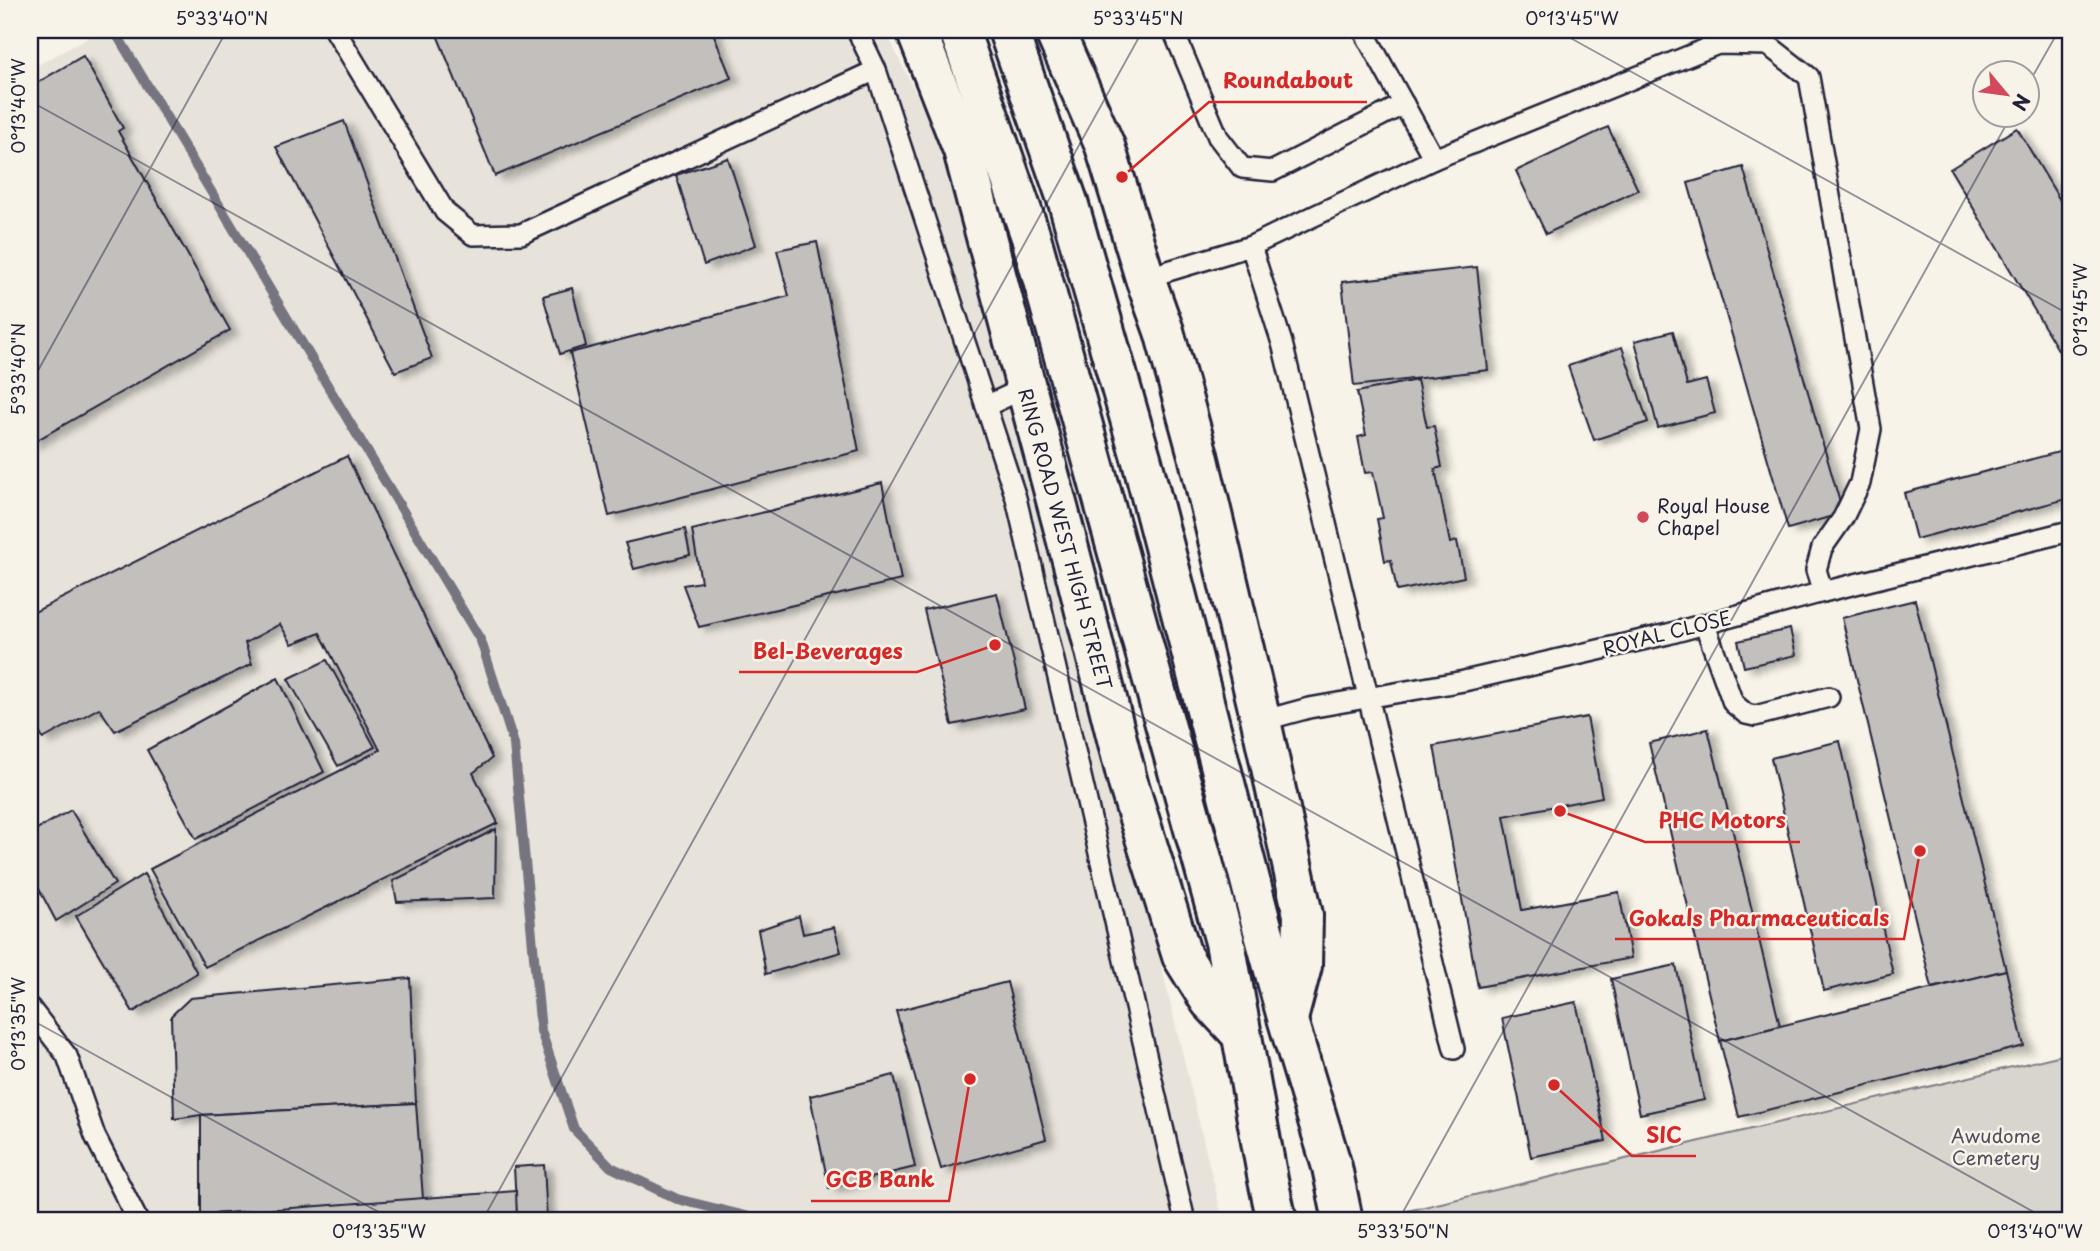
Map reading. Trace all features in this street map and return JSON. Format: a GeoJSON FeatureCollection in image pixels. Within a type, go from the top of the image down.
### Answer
{"type":"FeatureCollection","features":[{"type":"Feature","properties":{"kind":"main road","name":"RING ROAD WEST HIGH STREET"},"geometry":{"type":"LineString","coordinates":[[916,30],[963,150],[1077,579],[1128,783],[1182,956],[1210,1001],[1241,1034]]}},
{"type":"Feature","properties":{"kind":"main road"},"geometry":{"type":"LineString","coordinates":[[960,30],[1031,237],[1225,942],[1277,1221]]}},
{"type":"Feature","properties":{"kind":"main road"},"geometry":{"type":"LineString","coordinates":[[1008,30],[1068,202],[1142,461],[1260,919],[1332,1167],[1343,1221]]}},
{"type":"Feature","properties":{"kind":"main road"},"geometry":{"type":"LineString","coordinates":[[1054,30],[1105,146],[1164,331],[1198,455],[1261,721],[1303,915],[1302,966],[1288,1021]]}},
{"type":"Feature","properties":{"kind":"lane"},"geometry":{"type":"LineString","coordinates":[[335,30],[445,212],[473,235],[521,233],[876,70]]}},
{"type":"Feature","properties":{"kind":"lane"},"geometry":{"type":"LineString","coordinates":[[857,30],[876,70],[1016,498],[1185,1221]]}},
{"type":"Feature","properties":{"kind":"lane"},"geometry":{"type":"LineString","coordinates":[[1173,30],[1218,137],[1242,168],[1273,171],[1404,104]]}},
{"type":"Feature","properties":{"kind":"lane"},"geometry":{"type":"LineString","coordinates":[[1363,30],[1434,159]]}},
{"type":"Feature","properties":{"kind":"lane"},"geometry":{"type":"LineString","coordinates":[[1145,278],[1251,246],[1434,159],[1718,44],[1769,45],[1809,77],[1871,429],[1860,483],[1843,517],[1822,548],[1815,570],[1823,592]]}},
{"type":"Feature","properties":{"kind":"lane"},"geometry":{"type":"LineString","coordinates":[[1251,246],[1282,343],[1454,1049]]}},
{"type":"Feature","properties":{"kind":"lane"},"geometry":{"type":"LineString","coordinates":[[986,407],[1025,388]]}},
{"type":"Feature","properties":{"kind":"lane","name":"ROYAL CLOSE"},"geometry":{"type":"LineString","coordinates":[[1261,721],[1309,708],[1464,681],[1705,625],[1823,592],[2070,531]]}},
{"type":"Feature","properties":{"kind":"lane"},"geometry":{"type":"LineString","coordinates":[[1705,625],[1733,703],[1746,714],[1755,716],[1829,697]]}},
{"type":"Feature","properties":{"kind":"lane"},"geometry":{"type":"LineString","coordinates":[[30,1008],[67,1056],[95,1136],[138,1221]]}},
{"type":"Feature","properties":{"kind":"shaded area"},"geometry":{"type":"Polygon","coordinates":[[[103,30],[885,30],[945,153],[1068,580],[1223,1221],[30,1221],[30,69],[103,30]]]}},
{"type":"Feature","properties":{"kind":"green space","name":"Awudome Cemetery"},"geometry":{"type":"Polygon","coordinates":[[[2070,1053],[2070,1221],[1400,1221],[1399,1213],[2070,1053]]]}},
{"type":"Feature","properties":{"kind":"building"},"geometry":{"type":"Polygon","coordinates":[[[435,30],[712,30],[731,78],[495,176],[435,30]]]}},
{"type":"Feature","properties":{"kind":"building"},"geometry":{"type":"Polygon","coordinates":[[[83,56],[123,128],[118,131],[230,330],[30,444],[30,87],[83,56]]]}},
{"type":"Feature","properties":{"kind":"building"},"geometry":{"type":"Polygon","coordinates":[[[344,121],[432,358],[395,372],[276,147],[344,121]]]}},
{"type":"Feature","properties":{"kind":"building"},"geometry":{"type":"Polygon","coordinates":[[[1608,127],[1638,190],[1546,234],[1516,171],[1608,127]]]}},
{"type":"Feature","properties":{"kind":"building"},"geometry":{"type":"Polygon","coordinates":[[[2014,130],[2018,130],[2070,217],[2070,347],[2060,353],[1950,169],[2014,130]]]}},
{"type":"Feature","properties":{"kind":"building"},"geometry":{"type":"Polygon","coordinates":[[[728,158],[756,245],[704,265],[676,175],[728,158]]]}},
{"type":"Feature","properties":{"kind":"building"},"geometry":{"type":"Polygon","coordinates":[[[1743,167],[1843,513],[1788,529],[1688,183],[1743,167]]]}},
{"type":"Feature","properties":{"kind":"building"},"geometry":{"type":"Polygon","coordinates":[[[817,242],[859,451],[609,516],[570,353],[789,296],[777,250],[817,242]]]}},
{"type":"Feature","properties":{"kind":"building"},"geometry":{"type":"Polygon","coordinates":[[[1477,267],[1488,370],[1354,386],[1342,282],[1477,267]]]}},
{"type":"Feature","properties":{"kind":"building"},"geometry":{"type":"Polygon","coordinates":[[[572,288],[586,346],[560,354],[543,296],[572,288]]]}},
{"type":"Feature","properties":{"kind":"building"},"geometry":{"type":"Polygon","coordinates":[[[1673,331],[1687,385],[1706,380],[1715,413],[1658,428],[1635,341],[1673,331]]]}},
{"type":"Feature","properties":{"kind":"building"},"geometry":{"type":"Polygon","coordinates":[[[1622,347],[1648,422],[1594,440],[1568,366],[1622,347]]]}},
{"type":"Feature","properties":{"kind":"building"},"geometry":{"type":"Polygon","coordinates":[[[1417,380],[1427,427],[1434,426],[1442,467],[1435,469],[1450,543],[1457,541],[1464,577],[1397,591],[1391,560],[1385,561],[1377,519],[1383,518],[1373,472],[1365,473],[1358,437],[1366,435],[1357,392],[1417,380]]]}},
{"type":"Feature","properties":{"kind":"building"},"geometry":{"type":"Polygon","coordinates":[[[2070,449],[2070,498],[1916,539],[1904,493],[2070,449]]]}},
{"type":"Feature","properties":{"kind":"building"},"geometry":{"type":"Polygon","coordinates":[[[347,456],[492,758],[473,773],[498,823],[205,967],[150,869],[380,750],[320,633],[292,644],[280,624],[245,643],[252,664],[115,731],[99,708],[43,739],[30,715],[30,614],[347,456]]]}},
{"type":"Feature","properties":{"kind":"building"},"geometry":{"type":"Polygon","coordinates":[[[882,483],[901,580],[699,627],[683,585],[701,582],[692,530],[882,483]]]}},
{"type":"Feature","properties":{"kind":"building"},"geometry":{"type":"Polygon","coordinates":[[[685,529],[690,555],[634,569],[625,543],[685,529]]]}},
{"type":"Feature","properties":{"kind":"building"},"geometry":{"type":"Polygon","coordinates":[[[997,593],[1025,709],[952,725],[924,610],[997,593]]]}},
{"type":"Feature","properties":{"kind":"building"},"geometry":{"type":"Polygon","coordinates":[[[1915,600],[2006,970],[1932,988],[1842,618],[1915,600]]]}},
{"type":"Feature","properties":{"kind":"building"},"geometry":{"type":"Polygon","coordinates":[[[1790,629],[1796,655],[1744,667],[1738,641],[1790,629]]]}},
{"type":"Feature","properties":{"kind":"building"},"geometry":{"type":"Polygon","coordinates":[[[327,660],[375,747],[338,766],[288,679],[327,660]]]}},
{"type":"Feature","properties":{"kind":"building"},"geometry":{"type":"Polygon","coordinates":[[[278,678],[324,772],[196,839],[147,750],[278,678]]]}},
{"type":"Feature","properties":{"kind":"building"},"geometry":{"type":"Polygon","coordinates":[[[1587,717],[1602,797],[1504,816],[1522,910],[1619,892],[1631,958],[1478,987],[1434,746],[1587,717]]]}},
{"type":"Feature","properties":{"kind":"building"},"geometry":{"type":"Polygon","coordinates":[[[1708,729],[1780,1026],[1720,1041],[1649,743],[1708,729]]]}},
{"type":"Feature","properties":{"kind":"building"},"geometry":{"type":"Polygon","coordinates":[[[1840,741],[1893,974],[1824,991],[1771,758],[1840,741]]]}},
{"type":"Feature","properties":{"kind":"building"},"geometry":{"type":"Polygon","coordinates":[[[71,810],[115,884],[56,921],[30,872],[30,833],[71,810]]]}},
{"type":"Feature","properties":{"kind":"building"},"geometry":{"type":"Polygon","coordinates":[[[496,829],[495,898],[397,902],[393,881],[496,829]]]}},
{"type":"Feature","properties":{"kind":"building"},"geometry":{"type":"Polygon","coordinates":[[[144,874],[197,973],[133,1012],[76,916],[144,874]]]}},
{"type":"Feature","properties":{"kind":"building"},"geometry":{"type":"Polygon","coordinates":[[[799,916],[803,934],[834,927],[841,952],[766,974],[758,930],[799,916]]]}},
{"type":"Feature","properties":{"kind":"building"},"geometry":{"type":"Polygon","coordinates":[[[1676,965],[1704,1100],[1640,1114],[1611,979],[1676,965]]]}},
{"type":"Feature","properties":{"kind":"building"},"geometry":{"type":"Polygon","coordinates":[[[2006,970],[2024,1046],[1739,1117],[1720,1041],[2006,970]]]}},
{"type":"Feature","properties":{"kind":"building"},"geometry":{"type":"Polygon","coordinates":[[[410,978],[416,1103],[201,1115],[174,1119],[171,1016],[190,998],[410,978]]]}},
{"type":"Feature","properties":{"kind":"building"},"geometry":{"type":"Polygon","coordinates":[[[1007,982],[1046,1139],[941,1169],[896,1011],[1007,982]]]}},
{"type":"Feature","properties":{"kind":"building"},"geometry":{"type":"Polygon","coordinates":[[[1576,1002],[1606,1141],[1531,1157],[1502,1018],[1576,1002]]]}},
{"type":"Feature","properties":{"kind":"building"},"geometry":{"type":"Polygon","coordinates":[[[894,1075],[915,1167],[829,1188],[810,1096],[894,1075]]]}},
{"type":"Feature","properties":{"kind":"building"},"geometry":{"type":"Polygon","coordinates":[[[416,1103],[423,1199],[201,1215],[201,1115],[416,1103]]]}},
{"type":"Feature","properties":{"kind":"building"},"geometry":{"type":"Polygon","coordinates":[[[544,1165],[547,1221],[517,1221],[514,1167],[544,1165]]]}},
{"type":"Feature","properties":{"kind":"building"},"geometry":{"type":"Polygon","coordinates":[[[516,1191],[517,1221],[201,1221],[201,1215],[516,1191]]]}},
{"type":"Feature","properties":{"kind":"waterway"},"geometry":{"type":"LineString","coordinates":[[114,30],[481,641],[514,744],[541,1031],[574,1129],[611,1167],[677,1199],[766,1221]]}},
{"type":"Feature","properties":{"kind":"place","name":"Roundabout"},"geometry":{"type":"Point","coordinates":[1122,177]}},
{"type":"Feature","properties":{"kind":"place","name":"Royal House Chapel"},"geometry":{"type":"Point","coordinates":[1643,517]}},
{"type":"Feature","properties":{"kind":"place","name":"Bel-Beverages"},"geometry":{"type":"Point","coordinates":[995,645]}},
{"type":"Feature","properties":{"kind":"place","name":"PHC Motors"},"geometry":{"type":"Point","coordinates":[1560,811]}},
{"type":"Feature","properties":{"kind":"place","name":"Gokals Pharmaceuticals"},"geometry":{"type":"Point","coordinates":[1920,851]}},
{"type":"Feature","properties":{"kind":"place","name":"GCB Bank"},"geometry":{"type":"Point","coordinates":[970,1079]}},
{"type":"Feature","properties":{"kind":"place","name":"SIC"},"geometry":{"type":"Point","coordinates":[1554,1085]}}]}
